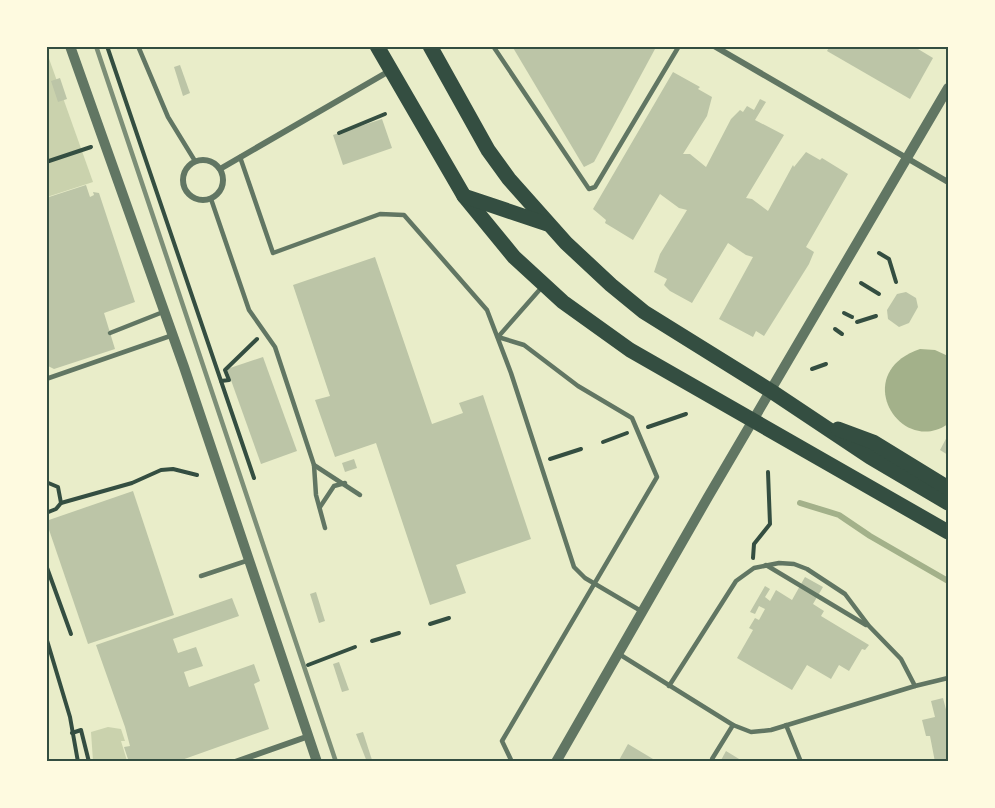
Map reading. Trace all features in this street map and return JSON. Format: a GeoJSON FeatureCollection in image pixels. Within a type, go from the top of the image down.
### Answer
{"type":"FeatureCollection","features":[{"type":"Feature","properties":{"kind":"main road"},"geometry":{"type":"LineString","coordinates":[[377,46],[464,196],[496,237],[543,285],[610,338],[948,532]]}},
{"type":"Feature","properties":{"kind":"main road"},"geometry":{"type":"LineString","coordinates":[[430,46],[488,150],[547,224],[583,260],[644,312],[821,423],[870,457],[948,503]]}},
{"type":"Feature","properties":{"kind":"main road"},"geometry":{"type":"LineString","coordinates":[[464,196],[547,224]]}},
{"type":"Feature","properties":{"kind":"main road"},"geometry":{"type":"LineString","coordinates":[[821,423],[873,442],[948,488]]}},
{"type":"Feature","properties":{"kind":"street"},"geometry":{"type":"LineString","coordinates":[[70,46],[172,335],[317,762]]}},
{"type":"Feature","properties":{"kind":"street"},"geometry":{"type":"LineString","coordinates":[[714,46],[948,182]]}},
{"type":"Feature","properties":{"kind":"street"},"geometry":{"type":"LineString","coordinates":[[220,169],[391,70]]}},
{"type":"Feature","properties":{"kind":"street"},"geometry":{"type":"LineString","coordinates":[[556,762],[752,420],[948,88]]}},
{"type":"Feature","properties":{"kind":"street"},"geometry":{"type":"LineString","coordinates":[[206,159],[220,169],[223,183],[221,189],[211,199],[192,198],[184,188],[183,175],[195,161],[206,159]]}},
{"type":"Feature","properties":{"kind":"street"},"geometry":{"type":"LineString","coordinates":[[235,762],[309,736]]}},
{"type":"Feature","properties":{"kind":"lane"},"geometry":{"type":"LineString","coordinates":[[138,46],[168,117],[195,161]]}},
{"type":"Feature","properties":{"kind":"lane"},"geometry":{"type":"LineString","coordinates":[[493,46],[589,189],[595,187],[679,46]]}},
{"type":"Feature","properties":{"kind":"lane"},"geometry":{"type":"LineString","coordinates":[[240,158],[273,253],[380,214],[404,215],[487,310],[574,567],[594,584],[643,612]]}},
{"type":"Feature","properties":{"kind":"lane"},"geometry":{"type":"LineString","coordinates":[[211,199],[249,310],[275,347],[314,465],[325,528]]}},
{"type":"Feature","properties":{"kind":"lane"},"geometry":{"type":"LineString","coordinates":[[498,337],[543,285]]}},
{"type":"Feature","properties":{"kind":"lane"},"geometry":{"type":"LineString","coordinates":[[110,333],[164,312]]}},
{"type":"Feature","properties":{"kind":"lane"},"geometry":{"type":"LineString","coordinates":[[46,379],[172,335]]}},
{"type":"Feature","properties":{"kind":"lane"},"geometry":{"type":"LineString","coordinates":[[498,337],[524,345],[578,386],[632,418],[657,477],[502,741],[512,762]]}},
{"type":"Feature","properties":{"kind":"lane"},"geometry":{"type":"LineString","coordinates":[[314,465],[345,483],[360,495]]}},
{"type":"Feature","properties":{"kind":"lane"},"geometry":{"type":"LineString","coordinates":[[320,507],[334,486],[345,483]]}},
{"type":"Feature","properties":{"kind":"lane"},"geometry":{"type":"LineString","coordinates":[[201,576],[249,560]]}},
{"type":"Feature","properties":{"kind":"lane"},"geometry":{"type":"LineString","coordinates":[[669,686],[736,581],[754,568],[766,565],[795,564],[830,582],[855,605],[868,626],[901,659],[915,686]]}},
{"type":"Feature","properties":{"kind":"lane"},"geometry":{"type":"LineString","coordinates":[[766,565],[868,626]]}},
{"type":"Feature","properties":{"kind":"lane"},"geometry":{"type":"LineString","coordinates":[[619,654],[733,725],[751,732],[786,725],[948,678]]}},
{"type":"Feature","properties":{"kind":"lane"},"geometry":{"type":"LineString","coordinates":[[712,759],[733,725]]}},
{"type":"Feature","properties":{"kind":"lane"},"geometry":{"type":"LineString","coordinates":[[786,725],[801,762]]}},
{"type":"Feature","properties":{"kind":"path"},"geometry":{"type":"LineString","coordinates":[[107,46],[254,478]]}},
{"type":"Feature","properties":{"kind":"path"},"geometry":{"type":"LineString","coordinates":[[339,133],[385,114]]}},
{"type":"Feature","properties":{"kind":"path"},"geometry":{"type":"LineString","coordinates":[[46,162],[102,142]]}},
{"type":"Feature","properties":{"kind":"path"},"geometry":{"type":"LineString","coordinates":[[879,253],[889,259],[896,282]]}},
{"type":"Feature","properties":{"kind":"path"},"geometry":{"type":"LineString","coordinates":[[861,283],[879,294]]}},
{"type":"Feature","properties":{"kind":"path"},"geometry":{"type":"LineString","coordinates":[[844,313],[852,317]]}},
{"type":"Feature","properties":{"kind":"path"},"geometry":{"type":"LineString","coordinates":[[857,322],[876,316]]}},
{"type":"Feature","properties":{"kind":"path"},"geometry":{"type":"LineString","coordinates":[[835,329],[842,334]]}},
{"type":"Feature","properties":{"kind":"path"},"geometry":{"type":"LineString","coordinates":[[221,381],[229,380],[225,370],[255,344],[262,330]]}},
{"type":"Feature","properties":{"kind":"path"},"geometry":{"type":"LineString","coordinates":[[812,369],[826,363]]}},
{"type":"Feature","properties":{"kind":"path"},"geometry":{"type":"LineString","coordinates":[[648,427],[686,414]]}},
{"type":"Feature","properties":{"kind":"path"},"geometry":{"type":"LineString","coordinates":[[603,442],[630,433]]}},
{"type":"Feature","properties":{"kind":"path"},"geometry":{"type":"LineString","coordinates":[[550,459],[581,449]]}},
{"type":"Feature","properties":{"kind":"path"},"geometry":{"type":"LineString","coordinates":[[46,513],[56,509],[61,503],[132,483],[161,470],[172,469],[197,475]]}},
{"type":"Feature","properties":{"kind":"path"},"geometry":{"type":"LineString","coordinates":[[754,568],[754,544],[770,524],[768,472]]}},
{"type":"Feature","properties":{"kind":"path"},"geometry":{"type":"LineString","coordinates":[[46,482],[58,488],[61,503]]}},
{"type":"Feature","properties":{"kind":"path"},"geometry":{"type":"LineString","coordinates":[[46,566],[72,634]]}},
{"type":"Feature","properties":{"kind":"path"},"geometry":{"type":"LineString","coordinates":[[430,624],[449,618]]}},
{"type":"Feature","properties":{"kind":"path"},"geometry":{"type":"LineString","coordinates":[[372,641],[399,633]]}},
{"type":"Feature","properties":{"kind":"path"},"geometry":{"type":"LineString","coordinates":[[46,637],[78,762]]}},
{"type":"Feature","properties":{"kind":"path"},"geometry":{"type":"LineString","coordinates":[[308,665],[356,647]]}},
{"type":"Feature","properties":{"kind":"path"},"geometry":{"type":"LineString","coordinates":[[72,733],[81,730],[89,762]]}},
{"type":"Feature","properties":{"kind":"shaded area"},"geometry":{"type":"Polygon","coordinates":[[[47,53],[93,182],[47,197],[47,53]]]}},
{"type":"Feature","properties":{"kind":"shaded area"},"geometry":{"type":"Polygon","coordinates":[[[920,349],[935,350],[948,356],[948,424],[930,431],[913,430],[899,421],[889,408],[885,392],[888,375],[899,360],[920,349]]]}},
{"type":"Feature","properties":{"kind":"shaded area"},"geometry":{"type":"Polygon","coordinates":[[[108,727],[121,729],[125,741],[121,741],[127,761],[93,761],[91,732],[108,727]]]}},
{"type":"Feature","properties":{"kind":"building"},"geometry":{"type":"Polygon","coordinates":[[[512,46],[654,46],[655,49],[594,162],[584,167],[512,46]]]}},
{"type":"Feature","properties":{"kind":"building"},"geometry":{"type":"Polygon","coordinates":[[[830,46],[913,46],[933,58],[910,99],[827,51],[830,46]]]}},
{"type":"Feature","properties":{"kind":"building"},"geometry":{"type":"Polygon","coordinates":[[[180,65],[190,93],[183,96],[174,67],[180,65]]]}},
{"type":"Feature","properties":{"kind":"building"},"geometry":{"type":"Polygon","coordinates":[[[673,72],[700,87],[698,89],[712,97],[707,116],[683,154],[690,154],[706,167],[731,119],[740,110],[743,112],[747,106],[754,110],[760,99],[766,102],[755,120],[784,135],[746,198],[752,199],[768,211],[793,165],[794,167],[806,152],[820,160],[822,158],[848,174],[806,247],[814,252],[809,264],[764,336],[756,331],[753,337],[719,319],[753,257],[728,243],[692,303],[670,291],[664,285],[667,279],[654,272],[660,254],[687,210],[679,208],[660,194],[633,240],[605,223],[606,220],[593,209],[673,72]]]}},
{"type":"Feature","properties":{"kind":"building"},"geometry":{"type":"Polygon","coordinates":[[[60,78],[67,99],[58,102],[51,81],[60,78]]]}},
{"type":"Feature","properties":{"kind":"building"},"geometry":{"type":"Polygon","coordinates":[[[382,119],[392,148],[343,165],[333,135],[382,119]]]}},
{"type":"Feature","properties":{"kind":"building"},"geometry":{"type":"Polygon","coordinates":[[[86,185],[90,197],[94,195],[93,192],[99,193],[135,302],[104,313],[115,349],[54,369],[46,365],[46,198],[86,185]]]}},
{"type":"Feature","properties":{"kind":"building"},"geometry":{"type":"Polygon","coordinates":[[[375,257],[432,424],[463,413],[459,403],[483,395],[531,539],[456,565],[466,593],[430,605],[376,443],[335,457],[315,400],[330,396],[293,285],[375,257]]]}},
{"type":"Feature","properties":{"kind":"building"},"geometry":{"type":"Polygon","coordinates":[[[906,292],[916,298],[918,307],[909,323],[899,327],[888,319],[887,310],[897,294],[906,292]]]}},
{"type":"Feature","properties":{"kind":"building"},"geometry":{"type":"Polygon","coordinates":[[[263,357],[297,451],[261,464],[227,369],[263,357]]]}},
{"type":"Feature","properties":{"kind":"building"},"geometry":{"type":"Polygon","coordinates":[[[948,435],[948,455],[940,450],[948,435]]]}},
{"type":"Feature","properties":{"kind":"building"},"geometry":{"type":"Polygon","coordinates":[[[354,459],[357,468],[345,472],[342,463],[354,459]]]}},
{"type":"Feature","properties":{"kind":"building"},"geometry":{"type":"Polygon","coordinates":[[[133,491],[174,615],[88,644],[46,521],[133,491]]]}},
{"type":"Feature","properties":{"kind":"building"},"geometry":{"type":"Polygon","coordinates":[[[805,577],[823,587],[813,604],[824,611],[821,616],[869,645],[865,650],[862,649],[849,671],[839,665],[831,679],[807,665],[792,690],[737,658],[753,630],[749,628],[755,618],[759,620],[765,609],[759,606],[755,614],[750,612],[765,586],[770,589],[765,597],[770,601],[776,590],[792,600],[805,577]]]}},
{"type":"Feature","properties":{"kind":"building"},"geometry":{"type":"Polygon","coordinates":[[[316,592],[325,621],[319,623],[310,594],[316,592]]]}},
{"type":"Feature","properties":{"kind":"building"},"geometry":{"type":"Polygon","coordinates":[[[232,598],[239,616],[173,639],[178,653],[196,647],[203,666],[184,672],[189,687],[254,664],[260,681],[254,684],[269,729],[176,762],[175,759],[129,762],[124,747],[130,746],[125,727],[96,645],[232,598]]]}},
{"type":"Feature","properties":{"kind":"building"},"geometry":{"type":"Polygon","coordinates":[[[339,662],[349,690],[342,692],[333,664],[339,662]]]}},
{"type":"Feature","properties":{"kind":"building"},"geometry":{"type":"Polygon","coordinates":[[[943,698],[948,717],[948,762],[935,762],[930,736],[926,736],[922,720],[935,717],[931,701],[943,698]]]}},
{"type":"Feature","properties":{"kind":"building"},"geometry":{"type":"Polygon","coordinates":[[[363,732],[372,760],[367,762],[356,734],[363,732]]]}},
{"type":"Feature","properties":{"kind":"building"},"geometry":{"type":"Polygon","coordinates":[[[628,744],[658,762],[618,762],[628,744]]]}},
{"type":"Feature","properties":{"kind":"building"},"geometry":{"type":"Polygon","coordinates":[[[726,751],[744,762],[720,762],[726,751]]]}},
{"type":"Feature","properties":{"kind":"waterway"},"geometry":{"type":"LineString","coordinates":[[800,503],[839,515],[870,536],[948,581]]}},
{"type":"Feature","properties":{"kind":"railway"},"geometry":{"type":"LineString","coordinates":[[96,46],[336,762]]}}]}
